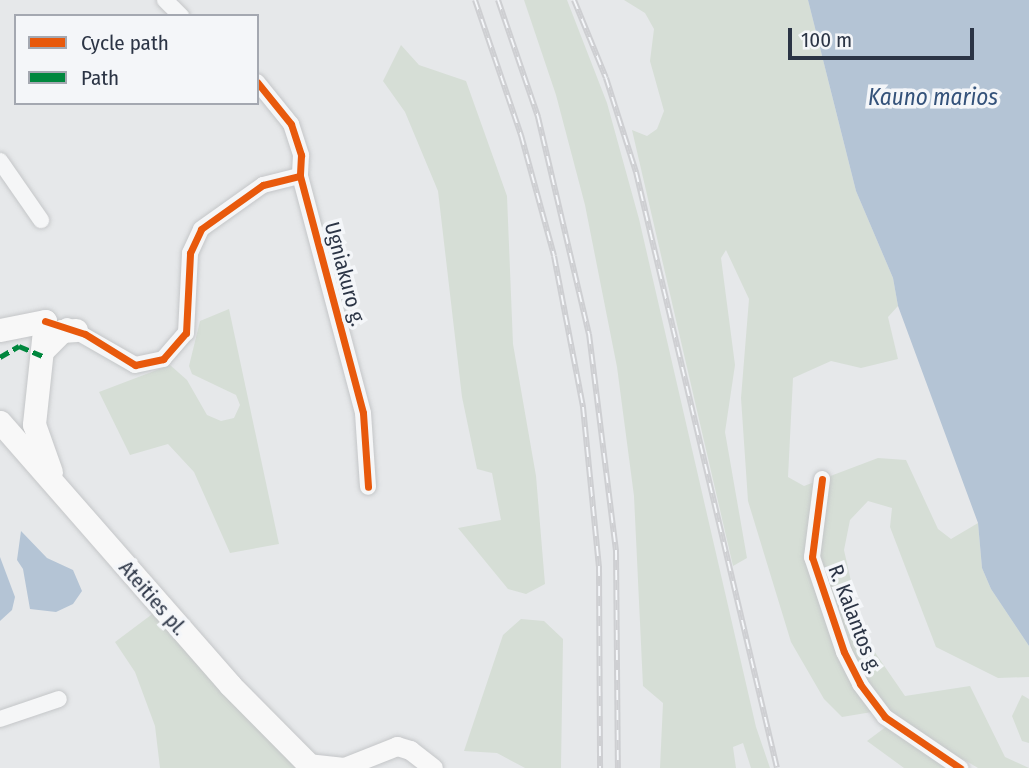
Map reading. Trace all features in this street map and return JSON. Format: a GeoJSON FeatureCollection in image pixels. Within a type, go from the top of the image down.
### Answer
{"type":"FeatureCollection","features":[{"type":"Feature","properties":{"kind":"highway"},"geometry":{"type":"LineString","coordinates":[[0,330],[45,321],[34,424],[57,488]]}},
{"type":"Feature","properties":{"kind":"highway"},"geometry":{"type":"LineString","coordinates":[[44,349],[62,331],[76,330]]}},
{"type":"Feature","properties":{"kind":"highway","name":"Ateities pl."},"geometry":{"type":"LineString","coordinates":[[0,422],[230,685],[310,766]]}},
{"type":"Feature","properties":{"kind":"main road"},"geometry":{"type":"LineString","coordinates":[[310,766],[344,767],[378,750],[403,747],[433,768]]}},
{"type":"Feature","properties":{"kind":"main road"},"geometry":{"type":"LineString","coordinates":[[368,768],[378,750]]}},
{"type":"Feature","properties":{"kind":"street"},"geometry":{"type":"LineString","coordinates":[[165,0],[179,14]]}},
{"type":"Feature","properties":{"kind":"street","name":"Ugniakuro g."},"geometry":{"type":"LineString","coordinates":[[259,84],[291,124],[301,155],[300,176],[363,413],[368,487]]}},
{"type":"Feature","properties":{"kind":"street"},"geometry":{"type":"LineString","coordinates":[[0,161],[41,220]]}},
{"type":"Feature","properties":{"kind":"street"},"geometry":{"type":"LineString","coordinates":[[45,321],[76,330],[135,365],[163,359],[186,333],[190,253],[201,229],[263,185],[300,176]]}},
{"type":"Feature","properties":{"kind":"street","name":"R. Kalantos g."},"geometry":{"type":"LineString","coordinates":[[822,479],[812,557],[850,663],[885,717],[960,768]]}},
{"type":"Feature","properties":{"kind":"street"},"geometry":{"type":"LineString","coordinates":[[0,719],[59,699]]}},
{"type":"Feature","properties":{"kind":"shaded area"},"geometry":{"type":"Polygon","coordinates":[[[524,0],[567,0],[607,103],[639,219],[756,727],[770,768],[751,768],[743,743],[733,747],[736,768],[660,768],[663,703],[643,686],[634,496],[617,367],[585,205],[556,95],[524,0]]]}},
{"type":"Feature","properties":{"kind":"shaded area"},"geometry":{"type":"Polygon","coordinates":[[[624,0],[808,0],[856,191],[893,278],[898,306],[888,317],[898,359],[861,368],[831,361],[793,378],[788,477],[804,486],[878,458],[906,460],[938,529],[951,539],[978,523],[982,568],[991,589],[1029,646],[1029,677],[998,678],[936,647],[890,527],[892,508],[868,501],[850,520],[844,550],[863,635],[905,696],[970,686],[1005,757],[1029,768],[978,768],[963,759],[943,768],[904,768],[867,741],[891,723],[884,710],[842,717],[824,699],[791,642],[748,501],[741,398],[749,299],[726,250],[721,258],[735,365],[725,432],[747,558],[733,566],[632,130],[647,136],[657,129],[664,111],[650,61],[654,29],[645,13],[624,0]]]}},
{"type":"Feature","properties":{"kind":"shaded area"},"geometry":{"type":"Polygon","coordinates":[[[401,45],[419,65],[466,81],[507,196],[513,344],[536,476],[545,584],[526,594],[508,589],[458,528],[501,520],[492,473],[477,469],[462,397],[438,191],[405,112],[383,81],[401,45]]]}},
{"type":"Feature","properties":{"kind":"shaded area"},"geometry":{"type":"Polygon","coordinates":[[[229,309],[279,544],[230,553],[194,472],[168,444],[130,455],[99,392],[170,365],[187,380],[207,415],[221,421],[234,418],[240,405],[236,395],[192,374],[189,366],[200,321],[229,309]]]}},
{"type":"Feature","properties":{"kind":"shaded area"},"geometry":{"type":"Polygon","coordinates":[[[155,612],[302,768],[160,768],[155,726],[135,672],[115,642],[155,612]]]}},
{"type":"Feature","properties":{"kind":"shaded area"},"geometry":{"type":"Polygon","coordinates":[[[521,619],[544,621],[563,639],[561,768],[525,768],[497,753],[464,751],[503,635],[521,619]]]}},
{"type":"Feature","properties":{"kind":"shaded area"},"geometry":{"type":"Polygon","coordinates":[[[1022,695],[1029,699],[1029,743],[1022,741],[1012,716],[1022,695]]]}},
{"type":"Feature","properties":{"kind":"water","name":"Kauno marios"},"geometry":{"type":"Polygon","coordinates":[[[808,0],[1029,0],[1029,646],[991,589],[982,568],[978,523],[898,306],[893,278],[856,191],[808,0]]]}},
{"type":"Feature","properties":{"kind":"water"},"geometry":{"type":"Polygon","coordinates":[[[21,531],[47,558],[73,570],[82,591],[73,604],[56,612],[30,609],[23,569],[17,560],[21,531]]]}},
{"type":"Feature","properties":{"kind":"water"},"geometry":{"type":"Polygon","coordinates":[[[0,557],[15,597],[12,610],[0,621],[0,557]]]}},
{"type":"Feature","properties":{"kind":"railway"},"geometry":{"type":"LineString","coordinates":[[475,0],[521,135],[554,256],[583,407],[599,566],[600,768]]}},
{"type":"Feature","properties":{"kind":"railway"},"geometry":{"type":"LineString","coordinates":[[498,0],[538,117],[589,334],[616,550],[618,768]]}},
{"type":"Feature","properties":{"kind":"railway"},"geometry":{"type":"LineString","coordinates":[[574,0],[606,78],[636,172],[777,768]]}},
{"type":"Feature","properties":{"kind":"marked path"},"geometry":{"type":"LineString","coordinates":[[0,357],[19,346],[43,356]]}},
{"type":"Feature","properties":{"kind":"cycle path"},"geometry":{"type":"LineString","coordinates":[[259,84],[291,124],[301,155],[300,176],[363,413],[368,487]]}},
{"type":"Feature","properties":{"kind":"cycle path"},"geometry":{"type":"LineString","coordinates":[[45,321],[85,334],[135,365],[163,359],[186,333],[190,253],[201,229],[263,185],[300,176]]}},
{"type":"Feature","properties":{"kind":"cycle path"},"geometry":{"type":"LineString","coordinates":[[822,479],[812,557],[844,652],[860,684],[885,717],[960,768]]}}]}
